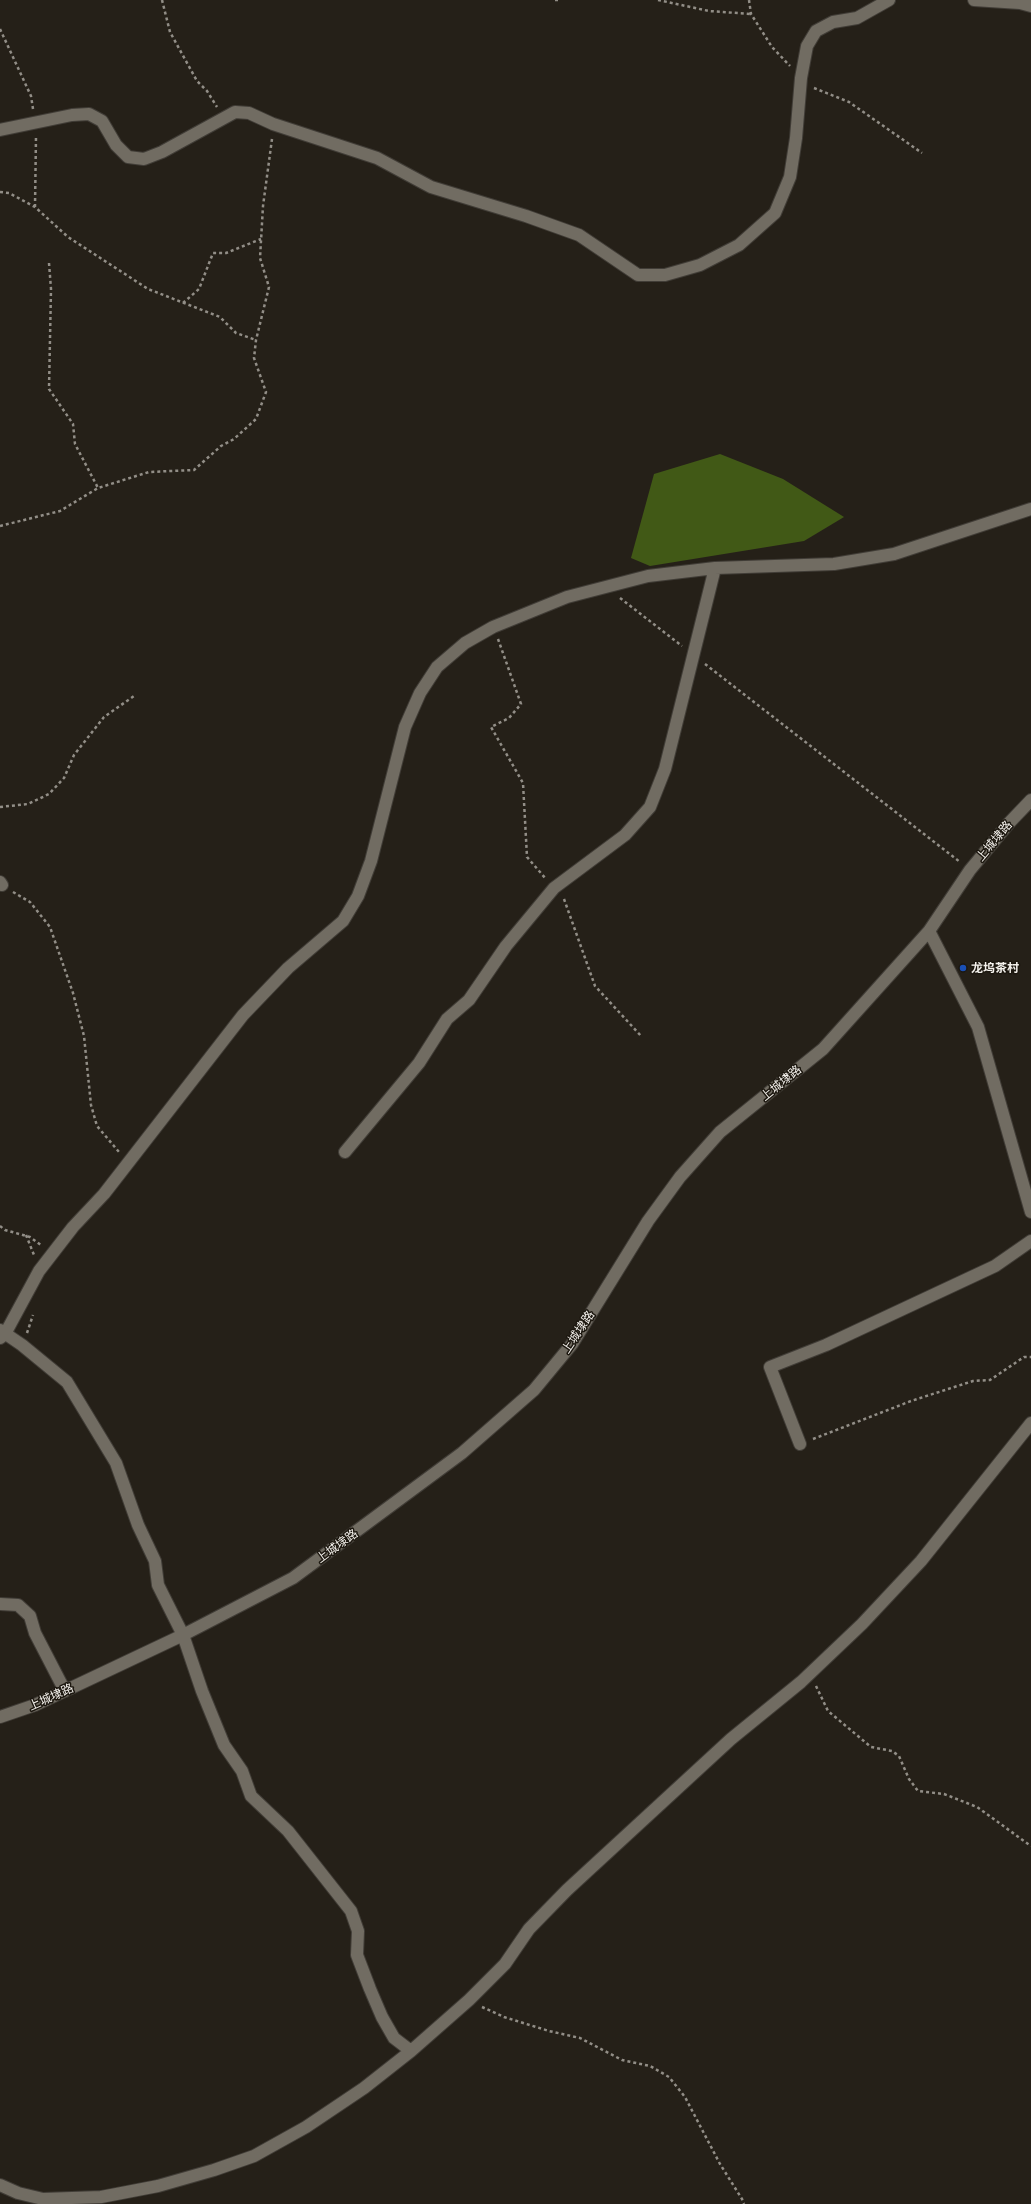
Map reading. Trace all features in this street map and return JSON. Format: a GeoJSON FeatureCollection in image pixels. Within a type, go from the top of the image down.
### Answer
{"type":"FeatureCollection","features":[{"type":"Feature","properties":{"kind":"street"},"geometry":{"type":"LineString","coordinates":[[0,130],[72,115],[89,114],[102,121],[116,145],[128,156],[144,159],[162,152],[235,112],[249,113],[273,124],[377,158],[431,186],[526,216],[579,235],[638,275],[665,275],[700,265],[739,245],[775,213],[790,177],[796,138],[801,78],[807,46],[816,31],[833,22],[857,18],[889,0]]}},
{"type":"Feature","properties":{"kind":"street"},"geometry":{"type":"LineString","coordinates":[[974,0],[1020,3],[1031,6]]}},
{"type":"Feature","properties":{"kind":"street"},"geometry":{"type":"LineString","coordinates":[[411,2051],[394,2038],[382,2017],[370,1989],[357,1955],[358,1931],[351,1911],[288,1830],[251,1796],[242,1770],[224,1746],[202,1691],[183,1635],[158,1585],[155,1560],[138,1525],[116,1463],[67,1382],[22,1345],[2,1334],[39,1271],[73,1227],[104,1194],[243,1015],[288,968],[343,921],[358,896],[370,861],[405,727],[420,693],[438,667],[465,643],[493,628],[567,597],[648,576],[715,568],[834,564],[894,554],[1031,509]]}},
{"type":"Feature","properties":{"kind":"street"},"geometry":{"type":"LineString","coordinates":[[345,1152],[419,1063],[447,1019],[469,1000],[506,946],[554,888],[625,835],[650,808],[665,770],[715,568]]}},
{"type":"Feature","properties":{"kind":"street","name":"上城埭路"},"geometry":{"type":"LineString","coordinates":[[0,1717],[35,1705],[65,1691],[183,1635],[293,1578],[462,1453],[534,1390],[572,1344],[648,1221],[680,1177],[720,1132],[823,1049],[929,931],[970,870],[1009,823],[1031,800]]}},
{"type":"Feature","properties":{"kind":"street"},"geometry":{"type":"LineString","coordinates":[[929,931],[978,1027],[1031,1212]]}},
{"type":"Feature","properties":{"kind":"street"},"geometry":{"type":"LineString","coordinates":[[800,1444],[770,1367],[826,1345],[995,1266],[1031,1241]]}},
{"type":"Feature","properties":{"kind":"street"},"geometry":{"type":"LineString","coordinates":[[0,2185],[18,2193],[43,2199],[101,2197],[158,2186],[214,2170],[254,2156],[306,2127],[364,2088],[411,2051],[469,2000],[505,1964],[529,1929],[567,1890],[731,1739],[810,1673],[862,1624],[920,1561],[1031,1423]]}},
{"type":"Feature","properties":{"kind":"street"},"geometry":{"type":"LineString","coordinates":[[0,1604],[18,1605],[30,1616],[35,1634],[65,1691]]}},
{"type":"Feature","properties":{"kind":"path"},"geometry":{"type":"LineString","coordinates":[[162,0],[170,32],[197,81],[207,91],[224,117]]}},
{"type":"Feature","properties":{"kind":"path"},"geometry":{"type":"LineString","coordinates":[[658,0],[709,11],[751,14]]}},
{"type":"Feature","properties":{"kind":"path"},"geometry":{"type":"LineString","coordinates":[[749,0],[751,14],[772,47],[810,86],[849,102],[922,153]]}},
{"type":"Feature","properties":{"kind":"path"},"geometry":{"type":"LineString","coordinates":[[0,526],[60,511],[98,488],[149,472],[194,470],[221,446],[234,439],[256,419],[266,392],[254,358],[256,340],[269,287],[260,258],[273,124]]}},
{"type":"Feature","properties":{"kind":"path"},"geometry":{"type":"LineString","coordinates":[[0,192],[9,193],[35,207],[68,237],[148,289],[220,317],[236,333],[256,340]]}},
{"type":"Feature","properties":{"kind":"path"},"geometry":{"type":"LineString","coordinates":[[183,303],[199,289],[213,253],[226,253],[262,239]]}},
{"type":"Feature","properties":{"kind":"path"},"geometry":{"type":"LineString","coordinates":[[49,263],[51,289],[49,389],[73,424],[75,444],[98,488]]}},
{"type":"Feature","properties":{"kind":"path"},"geometry":{"type":"LineString","coordinates":[[605,587],[970,870]]}},
{"type":"Feature","properties":{"kind":"path"},"geometry":{"type":"LineString","coordinates":[[493,628],[521,704],[509,718],[491,727],[523,783],[527,857],[565,900],[595,986],[642,1037]]}},
{"type":"Feature","properties":{"kind":"path"},"geometry":{"type":"LineString","coordinates":[[0,807],[28,804],[49,794],[64,778],[74,755],[104,717],[134,696]]}},
{"type":"Feature","properties":{"kind":"path"},"geometry":{"type":"LineString","coordinates":[[1,884],[30,902],[50,928],[73,993],[84,1036],[91,1105],[97,1126],[128,1163]]}},
{"type":"Feature","properties":{"kind":"path"},"geometry":{"type":"LineString","coordinates":[[0,1226],[5,1230],[30,1237],[53,1253]]}},
{"type":"Feature","properties":{"kind":"path"},"geometry":{"type":"LineString","coordinates":[[800,1444],[911,1401],[973,1380],[990,1380],[1024,1357],[1031,1357]]}},
{"type":"Feature","properties":{"kind":"path"},"geometry":{"type":"LineString","coordinates":[[810,1673],[828,1711],[871,1747],[892,1751],[899,1756],[909,1779],[918,1791],[944,1794],[977,1807],[1031,1846]]}},
{"type":"Feature","properties":{"kind":"path"},"geometry":{"type":"LineString","coordinates":[[469,2000],[504,2017],[549,2032],[580,2038],[622,2060],[650,2066],[669,2077],[686,2097],[720,2164],[742,2198],[744,2204]]}},
{"type":"Feature","properties":{"kind":"green space"},"geometry":{"type":"Polygon","coordinates":[[[720,454],[783,479],[844,517],[804,541],[650,566],[631,558],[654,474],[720,454]]]}},
{"type":"Feature","properties":{"kind":"place","name":"龙坞茶村"},"geometry":{"type":"Point","coordinates":[963,968]}}]}
